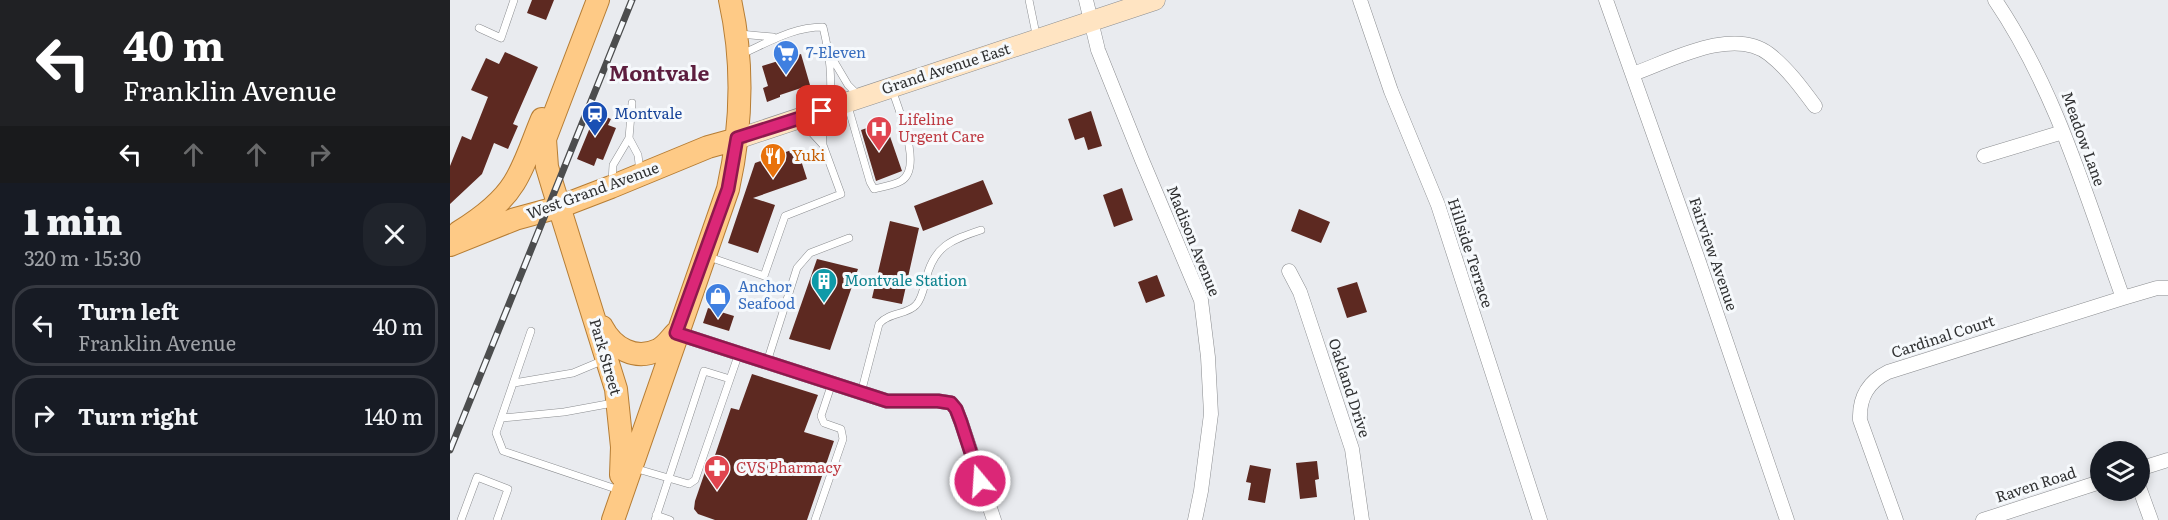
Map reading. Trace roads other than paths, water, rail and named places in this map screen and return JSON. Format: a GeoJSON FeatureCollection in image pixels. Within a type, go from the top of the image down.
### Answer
{"type":"FeatureCollection","features":[{"type":"Feature","properties":{"kind":"main road","name":"Park Street"},"geometry":{"type":"LineString","coordinates":[[598,0],[545,139],[547,167],[616,389],[622,447],[616,507]]}},
{"type":"Feature","properties":{"kind":"main road"},"geometry":{"type":"LineString","coordinates":[[616,507],[728,189],[740,112],[737,44],[730,0]]}},
{"type":"Feature","properties":{"kind":"main road","name":"Grand Avenue East"},"geometry":{"type":"LineString","coordinates":[[737,138],[1155,0]]}},
{"type":"Feature","properties":{"kind":"main road"},"geometry":{"type":"LineString","coordinates":[[450,238],[473,223],[505,196],[515,182],[545,114],[560,98]]}},
{"type":"Feature","properties":{"kind":"main road","name":"West Grand Avenue"},"geometry":{"type":"LineString","coordinates":[[450,244],[515,219],[559,207],[708,147],[737,138]]}},
{"type":"Feature","properties":{"kind":"main road"},"geometry":{"type":"LineString","coordinates":[[591,307],[607,336],[622,350],[641,354],[660,350],[676,333]]}},
{"type":"Feature","properties":{"kind":"street","name":"Madison Avenue"},"geometry":{"type":"LineString","coordinates":[[1086,0],[1103,61],[1142,160],[1202,300],[1211,414],[1202,491],[1195,520]]}},
{"type":"Feature","properties":{"kind":"street","name":"Hillside Terrace"},"geometry":{"type":"LineString","coordinates":[[1360,0],[1391,91],[1438,205],[1540,520]]}},
{"type":"Feature","properties":{"kind":"street","name":"Fairview Avenue"},"geometry":{"type":"LineString","coordinates":[[1606,0],[1787,520]]}},
{"type":"Feature","properties":{"kind":"street","name":"Meadow Lane"},"geometry":{"type":"LineString","coordinates":[[1995,0],[2026,49],[2045,87],[2123,298]]}},
{"type":"Feature","properties":{"kind":"street"},"geometry":{"type":"LineString","coordinates":[[1633,74],[1708,46],[1738,43],[1767,52],[1792,75],[1815,106]]}},
{"type":"Feature","properties":{"kind":"street"},"geometry":{"type":"LineString","coordinates":[[1984,156],[2063,132]]}},
{"type":"Feature","properties":{"kind":"street","name":"Oakland Drive"},"geometry":{"type":"LineString","coordinates":[[1289,271],[1300,292],[1352,449],[1362,520]]}},
{"type":"Feature","properties":{"kind":"street","name":"Cardinal Court"},"geometry":{"type":"LineString","coordinates":[[1896,520],[1860,420],[1863,396],[1870,385],[1888,372],[2123,298],[2157,288],[2168,288]]}},
{"type":"Feature","properties":{"kind":"street"},"geometry":{"type":"LineString","coordinates":[[676,333],[887,401],[951,403],[961,422],[994,520]]}},
{"type":"Feature","properties":{"kind":"street"},"geometry":{"type":"LineString","coordinates":[[2150,466],[2168,460]]}},
{"type":"Feature","properties":{"kind":"street","name":"Raven Road"},"geometry":{"type":"LineString","coordinates":[[1983,520],[2090,485]]}},
{"type":"Feature","properties":{"kind":"street"},"geometry":{"type":"LineString","coordinates":[[2144,501],[2151,520]]}},
{"type":"Feature","properties":{"kind":"lane"},"geometry":{"type":"LineString","coordinates":[[479,28],[501,38],[514,0]]}},
{"type":"Feature","properties":{"kind":"lane"},"geometry":{"type":"LineString","coordinates":[[1029,1],[1037,39]]}},
{"type":"Feature","properties":{"kind":"lane"},"geometry":{"type":"LineString","coordinates":[[737,44],[776,38],[807,27],[823,27],[839,105],[874,189],[902,181],[908,175],[912,158],[891,87]]}},
{"type":"Feature","properties":{"kind":"lane"},"geometry":{"type":"LineString","coordinates":[[737,44],[758,37],[776,38]]}},
{"type":"Feature","properties":{"kind":"lane"},"geometry":{"type":"LineString","coordinates":[[824,145],[848,85],[830,56]]}},
{"type":"Feature","properties":{"kind":"lane"},"geometry":{"type":"LineString","coordinates":[[611,187],[613,165],[628,138],[632,103]]}},
{"type":"Feature","properties":{"kind":"lane"},"geometry":{"type":"LineString","coordinates":[[704,256],[764,276],[785,216],[841,194],[824,145],[799,118]]}},
{"type":"Feature","properties":{"kind":"lane"},"geometry":{"type":"LineString","coordinates":[[628,138],[638,155],[640,176]]}},
{"type":"Feature","properties":{"kind":"lane"},"geometry":{"type":"LineString","coordinates":[[861,393],[879,324],[891,315],[910,310],[916,305],[930,264],[941,247],[981,230]]}},
{"type":"Feature","properties":{"kind":"lane"},"geometry":{"type":"LineString","coordinates":[[767,362],[797,268],[810,253],[849,238]]}},
{"type":"Feature","properties":{"kind":"lane"},"geometry":{"type":"LineString","coordinates":[[531,331],[496,434],[503,451],[616,507]]}},
{"type":"Feature","properties":{"kind":"lane"},"geometry":{"type":"LineString","coordinates":[[631,467],[689,483],[695,480],[739,353]]}},
{"type":"Feature","properties":{"kind":"lane"},"geometry":{"type":"LineString","coordinates":[[514,383],[573,373],[607,359]]}},
{"type":"Feature","properties":{"kind":"lane"},"geometry":{"type":"LineString","coordinates":[[670,520],[656,518],[704,371],[730,379]]}},
{"type":"Feature","properties":{"kind":"lane"},"geometry":{"type":"LineString","coordinates":[[815,520],[843,439],[841,429],[824,423],[821,416],[832,383]]}},
{"type":"Feature","properties":{"kind":"lane"},"geometry":{"type":"LineString","coordinates":[[502,418],[564,412],[618,402]]}},
{"type":"Feature","properties":{"kind":"lane"},"geometry":{"type":"LineString","coordinates":[[461,520],[477,477],[508,489],[497,520]]}},
{"type":"Feature","properties":{"kind":"railway"},"geometry":{"type":"LineString","coordinates":[[450,450],[632,0]]}},
{"type":"Feature","properties":{"kind":"place","name":"7-Eleven"},"geometry":{"type":"Point","coordinates":[786,76]}},
{"type":"Feature","properties":{"kind":"place","name":"Montvale"},"geometry":{"type":"Point","coordinates":[595,137]}},
{"type":"Feature","properties":{"kind":"place","name":"Lifeline Urgent Care"},"geometry":{"type":"Point","coordinates":[879,152]}},
{"type":"Feature","properties":{"kind":"place","name":"Yuki"},"geometry":{"type":"Point","coordinates":[773,179]}},
{"type":"Feature","properties":{"kind":"place","name":"Montvale Station"},"geometry":{"type":"Point","coordinates":[824,304]}},
{"type":"Feature","properties":{"kind":"place","name":"Anchor Seafood"},"geometry":{"type":"Point","coordinates":[718,319]}},
{"type":"Feature","properties":{"kind":"place","name":"CVS Pharmacy"},"geometry":{"type":"Point","coordinates":[717,491]}},
{"type":"Feature","properties":{"kind":"district","name":"Montvale"},"geometry":{"type":"Point","coordinates":[659,74]}}]}
